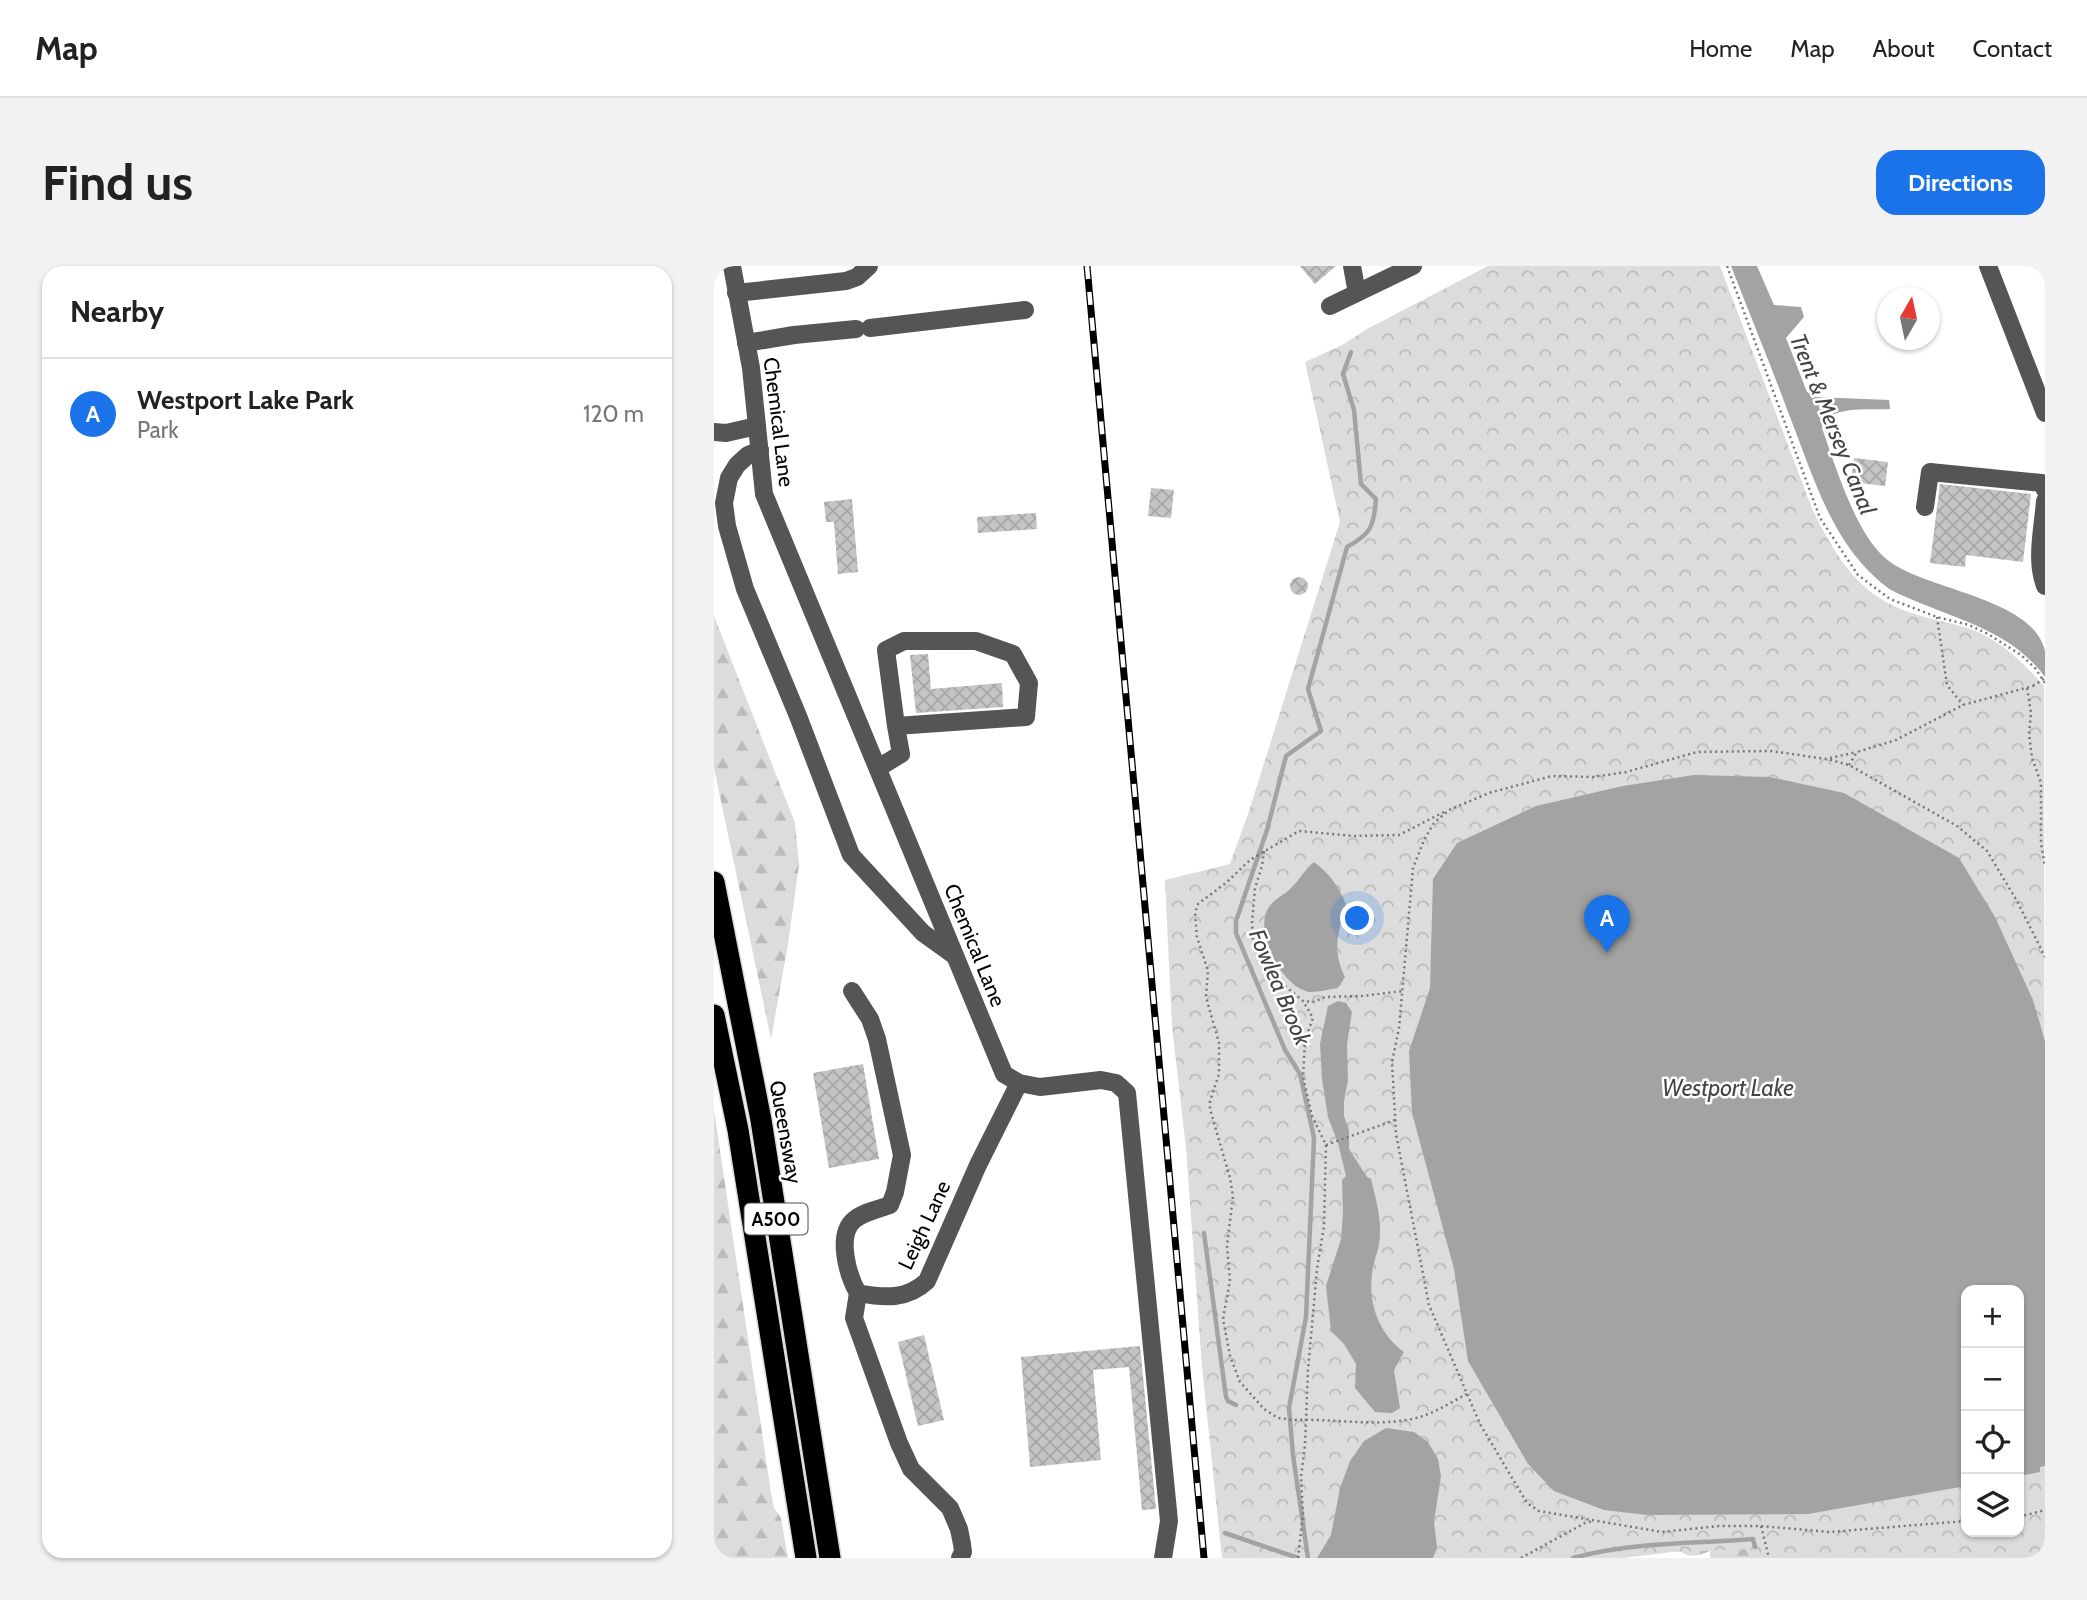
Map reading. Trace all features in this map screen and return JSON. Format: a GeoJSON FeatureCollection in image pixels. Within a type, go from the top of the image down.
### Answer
{"type":"FeatureCollection","features":[{"type":"Feature","properties":{"kind":"highway","name":"Queensway"},"geometry":{"type":"LineString","coordinates":[[714,882],[761,1120],[830,1558]]}},
{"type":"Feature","properties":{"kind":"highway","name":"A500"},"geometry":{"type":"LineString","coordinates":[[714,1015],[738,1130],[806,1558]]}},
{"type":"Feature","properties":{"kind":"street","name":"Chemical Lane"},"geometry":{"type":"LineString","coordinates":[[732,266],[746,343],[764,494],[1004,1073],[1019,1083]]}},
{"type":"Feature","properties":{"kind":"street"},"geometry":{"type":"LineString","coordinates":[[736,293],[846,281],[857,277],[869,266]]}},
{"type":"Feature","properties":{"kind":"street"},"geometry":{"type":"LineString","coordinates":[[1352,266],[1357,293]]}},
{"type":"Feature","properties":{"kind":"street"},"geometry":{"type":"LineString","coordinates":[[1330,306],[1413,266]]}},
{"type":"Feature","properties":{"kind":"street"},"geometry":{"type":"LineString","coordinates":[[1988,266],[2045,413]]}},
{"type":"Feature","properties":{"kind":"street"},"geometry":{"type":"LineString","coordinates":[[746,343],[794,335],[1025,310]]}},
{"type":"Feature","properties":{"kind":"street"},"geometry":{"type":"LineString","coordinates":[[714,432],[726,433],[757,426]]}},
{"type":"Feature","properties":{"kind":"street"},"geometry":{"type":"LineString","coordinates":[[760,450],[748,455],[737,465],[729,478],[724,503],[727,526],[745,589],[798,716],[851,855],[923,933],[955,956]]}},
{"type":"Feature","properties":{"kind":"street"},"geometry":{"type":"LineString","coordinates":[[1926,507],[1930,472],[2042,483],[2045,490]]}},
{"type":"Feature","properties":{"kind":"street"},"geometry":{"type":"LineString","coordinates":[[2045,501],[2040,559],[2045,586]]}},
{"type":"Feature","properties":{"kind":"street"},"geometry":{"type":"LineString","coordinates":[[878,768],[901,754],[896,726],[886,650],[904,641],[976,641],[1013,654],[1029,683],[1026,717],[896,726]]}},
{"type":"Feature","properties":{"kind":"street"},"geometry":{"type":"LineString","coordinates":[[852,991],[870,1019],[877,1039],[902,1155],[890,1205],[854,1220],[846,1232],[845,1249],[853,1284],[858,1293],[854,1318],[911,1469],[950,1508],[959,1529],[963,1552],[960,1558]]}},
{"type":"Feature","properties":{"kind":"street"},"geometry":{"type":"LineString","coordinates":[[1019,1083],[1040,1087],[1101,1080],[1115,1083],[1127,1093],[1169,1521],[1162,1557]]}},
{"type":"Feature","properties":{"kind":"street","name":"Leigh Lane"},"geometry":{"type":"LineString","coordinates":[[858,1293],[889,1298],[918,1290],[927,1281],[978,1165],[1019,1083]]}},
{"type":"Feature","properties":{"kind":"path"},"geometry":{"type":"LineString","coordinates":[[1727,266],[1820,519],[1858,575],[1890,599],[1937,617],[1954,619],[1989,634],[2021,655],[2035,668],[2045,683]]}},
{"type":"Feature","properties":{"kind":"path"},"geometry":{"type":"LineString","coordinates":[[1937,617],[1947,685],[1963,705]]}},
{"type":"Feature","properties":{"kind":"path"},"geometry":{"type":"LineString","coordinates":[[1827,759],[1896,740],[1963,705],[2027,688],[2045,678]]}},
{"type":"Feature","properties":{"kind":"path"},"geometry":{"type":"LineString","coordinates":[[2027,688],[2031,713],[2029,734],[2032,758],[2041,783],[2041,843],[2045,866]]}},
{"type":"Feature","properties":{"kind":"path"},"geometry":{"type":"LineString","coordinates":[[1467,1394],[1421,1417],[1386,1422],[1307,1420],[1278,1418],[1264,1409],[1240,1382],[1230,1356],[1223,1319],[1230,1281],[1227,1246],[1233,1196],[1210,1109],[1219,1074],[1219,1043],[1206,997],[1208,971],[1197,937],[1195,913],[1198,904],[1250,860],[1299,831],[1353,836],[1399,835],[1489,793],[1552,776],[1593,777],[1626,772],[1697,752],[1770,751],[1849,765],[1957,826],[1987,851],[2017,901],[2045,957]]}},
{"type":"Feature","properties":{"kind":"path"},"geometry":{"type":"LineString","coordinates":[[1849,765],[1857,752]]}},
{"type":"Feature","properties":{"kind":"path"},"geometry":{"type":"LineString","coordinates":[[1449,810],[1434,823],[1413,868],[1399,1028],[1392,1062],[1395,1120],[1429,1305],[1480,1424],[1527,1503],[1539,1511],[1662,1532],[1720,1526],[1760,1526],[1830,1532],[1961,1521]]}},
{"type":"Feature","properties":{"kind":"path"},"geometry":{"type":"LineString","coordinates":[[1264,851],[1255,888],[1253,944],[1267,971],[1303,1001],[1313,1018],[1305,1040],[1304,1077],[1312,1116],[1326,1146],[1324,1226],[1317,1269],[1308,1370],[1307,1420],[1301,1477],[1303,1514],[1298,1558]]}},
{"type":"Feature","properties":{"kind":"path"},"geometry":{"type":"LineString","coordinates":[[1303,1001],[1403,991]]}},
{"type":"Feature","properties":{"kind":"path"},"geometry":{"type":"LineString","coordinates":[[1326,1146],[1395,1120]]}},
{"type":"Feature","properties":{"kind":"path"},"geometry":{"type":"LineString","coordinates":[[2024,1516],[2045,1510]]}},
{"type":"Feature","properties":{"kind":"path"},"geometry":{"type":"LineString","coordinates":[[1521,1558],[1585,1523],[1597,1521]]}},
{"type":"Feature","properties":{"kind":"path"},"geometry":{"type":"LineString","coordinates":[[1760,1526],[1769,1558]]}},
{"type":"Feature","properties":{"kind":"green space"},"geometry":{"type":"Polygon","coordinates":[[[1488,266],[1720,266],[1813,511],[1852,574],[1873,594],[1895,607],[1968,628],[1990,638],[2019,660],[2044,686],[2045,1558],[1752,1558],[1751,1549],[1672,1552],[1623,1558],[1222,1558],[1202,1367],[1186,1148],[1172,1026],[1165,880],[1230,864],[1249,811],[1340,522],[1305,362],[1344,344],[1367,329],[1488,266]]]}},
{"type":"Feature","properties":{"kind":"green space"},"geometry":{"type":"Polygon","coordinates":[[[714,616],[795,823],[799,865],[771,1039],[714,768],[714,616]]]}},
{"type":"Feature","properties":{"kind":"green space"},"geometry":{"type":"Polygon","coordinates":[[[714,1110],[771,1493],[774,1508],[781,1518],[788,1558],[714,1558],[714,1110]]]}},
{"type":"Feature","properties":{"kind":"green space"},"geometry":{"type":"Polygon","coordinates":[[[1675,1546],[1743,1549],[1744,1546],[1785,1558],[1710,1558],[1710,1551],[1691,1556],[1675,1546]]]}},
{"type":"Feature","properties":{"kind":"water"},"geometry":{"type":"Polygon","coordinates":[[[1731,266],[1757,266],[1774,305],[1801,307],[1804,317],[1786,338],[1807,392],[1815,397],[1889,400],[1890,409],[1838,413],[1823,420],[1822,428],[1847,497],[1874,546],[1900,568],[1998,606],[2020,618],[2036,633],[2045,651],[2045,677],[2030,660],[1994,634],[1891,590],[1854,554],[1839,532],[1816,486],[1731,266]]]}},
{"type":"Feature","properties":{"kind":"water","name":"Westport Lake"},"geometry":{"type":"Polygon","coordinates":[[[1694,775],[1770,777],[1844,793],[1959,858],[1995,917],[2033,1000],[2045,1041],[2045,1466],[2040,1467],[2040,1472],[2024,1475],[2024,1285],[1961,1285],[1961,1487],[1808,1514],[1647,1515],[1604,1510],[1554,1491],[1528,1464],[1468,1361],[1454,1269],[1412,1113],[1409,1051],[1430,988],[1433,879],[1457,843],[1536,806],[1623,786],[1694,775]]]}},
{"type":"Feature","properties":{"kind":"water"},"geometry":{"type":"Polygon","coordinates":[[[1314,862],[1333,881],[1346,904],[1337,949],[1345,977],[1338,988],[1311,992],[1291,982],[1275,961],[1265,935],[1264,923],[1271,904],[1292,887],[1314,862]]]}},
{"type":"Feature","properties":{"kind":"water"},"geometry":{"type":"Polygon","coordinates":[[[1338,1001],[1346,1003],[1352,1012],[1347,1044],[1348,1080],[1344,1101],[1349,1149],[1371,1179],[1380,1220],[1379,1243],[1372,1272],[1372,1298],[1379,1323],[1404,1352],[1394,1370],[1400,1408],[1392,1413],[1375,1412],[1355,1388],[1356,1364],[1344,1344],[1331,1331],[1326,1286],[1341,1239],[1342,1180],[1346,1176],[1328,1117],[1320,1044],[1328,1006],[1338,1001]]]}},
{"type":"Feature","properties":{"kind":"water"},"geometry":{"type":"Polygon","coordinates":[[[1386,1428],[1414,1432],[1428,1442],[1438,1459],[1441,1476],[1434,1522],[1437,1547],[1433,1558],[1317,1558],[1331,1535],[1340,1488],[1350,1461],[1364,1441],[1386,1428]]]}},
{"type":"Feature","properties":{"kind":"building"},"geometry":{"type":"Polygon","coordinates":[[[1300,266],[1336,266],[1315,284],[1300,266]]]}},
{"type":"Feature","properties":{"kind":"building"},"geometry":{"type":"Polygon","coordinates":[[[1854,458],[1888,462],[1885,486],[1851,482],[1854,458]]]}},
{"type":"Feature","properties":{"kind":"building"},"geometry":{"type":"Polygon","coordinates":[[[1940,484],[2031,494],[2023,562],[1966,555],[1965,567],[1930,563],[1940,484]]]}},
{"type":"Feature","properties":{"kind":"building"},"geometry":{"type":"Polygon","coordinates":[[[1151,488],[1174,490],[1171,518],[1148,516],[1151,488]]]}},
{"type":"Feature","properties":{"kind":"building"},"geometry":{"type":"Polygon","coordinates":[[[852,499],[858,572],[838,574],[834,522],[826,522],[824,502],[852,499]]]}},
{"type":"Feature","properties":{"kind":"building"},"geometry":{"type":"Polygon","coordinates":[[[1036,513],[1037,529],[978,533],[977,517],[1036,513]]]}},
{"type":"Feature","properties":{"kind":"building"},"geometry":{"type":"Polygon","coordinates":[[[1299,577],[1305,580],[1308,586],[1305,592],[1299,595],[1293,592],[1290,586],[1293,580],[1299,577]]]}},
{"type":"Feature","properties":{"kind":"building"},"geometry":{"type":"Polygon","coordinates":[[[928,654],[931,689],[1002,683],[1003,707],[916,713],[910,655],[928,654]]]}},
{"type":"Feature","properties":{"kind":"building"},"geometry":{"type":"Polygon","coordinates":[[[863,1064],[879,1159],[829,1168],[813,1073],[863,1064]]]}},
{"type":"Feature","properties":{"kind":"building"},"geometry":{"type":"Polygon","coordinates":[[[924,1335],[944,1420],[918,1426],[898,1342],[924,1335]]]}},
{"type":"Feature","properties":{"kind":"building"},"geometry":{"type":"Polygon","coordinates":[[[1140,1346],[1156,1509],[1142,1510],[1129,1367],[1093,1370],[1101,1460],[1030,1467],[1021,1357],[1140,1346]]]}},
{"type":"Feature","properties":{"kind":"waterway","name":"Fowlea Brook"},"geometry":{"type":"LineString","coordinates":[[1308,1558],[1289,1408],[1306,1317],[1314,1138],[1300,1074],[1285,1050],[1236,933],[1236,921],[1267,830],[1286,756],[1321,731],[1308,689],[1347,547],[1366,533],[1374,516],[1376,499],[1361,484],[1354,410],[1343,374],[1351,352]]}},
{"type":"Feature","properties":{"kind":"waterway"},"geometry":{"type":"LineString","coordinates":[[1204,1233],[1226,1397],[1236,1405]]}},
{"type":"Feature","properties":{"kind":"waterway"},"geometry":{"type":"LineString","coordinates":[[1225,1533],[1298,1558]]}},
{"type":"Feature","properties":{"kind":"waterway"},"geometry":{"type":"LineString","coordinates":[[1573,1558],[1617,1549],[1685,1543],[1753,1539],[1755,1547]]}},
{"type":"Feature","properties":{"kind":"railway"},"geometry":{"type":"LineString","coordinates":[[1087,266],[1204,1558]]}},
{"type":"Feature","properties":{"kind":"place","name":"Westport Lake Park"},"geometry":{"type":"Point","coordinates":[1607,953]}},
{"type":"Feature","properties":{"kind":"water label","name":"Trent & Mersey Canal"},"geometry":{"type":"Point","coordinates":[1833,424]}}]}
